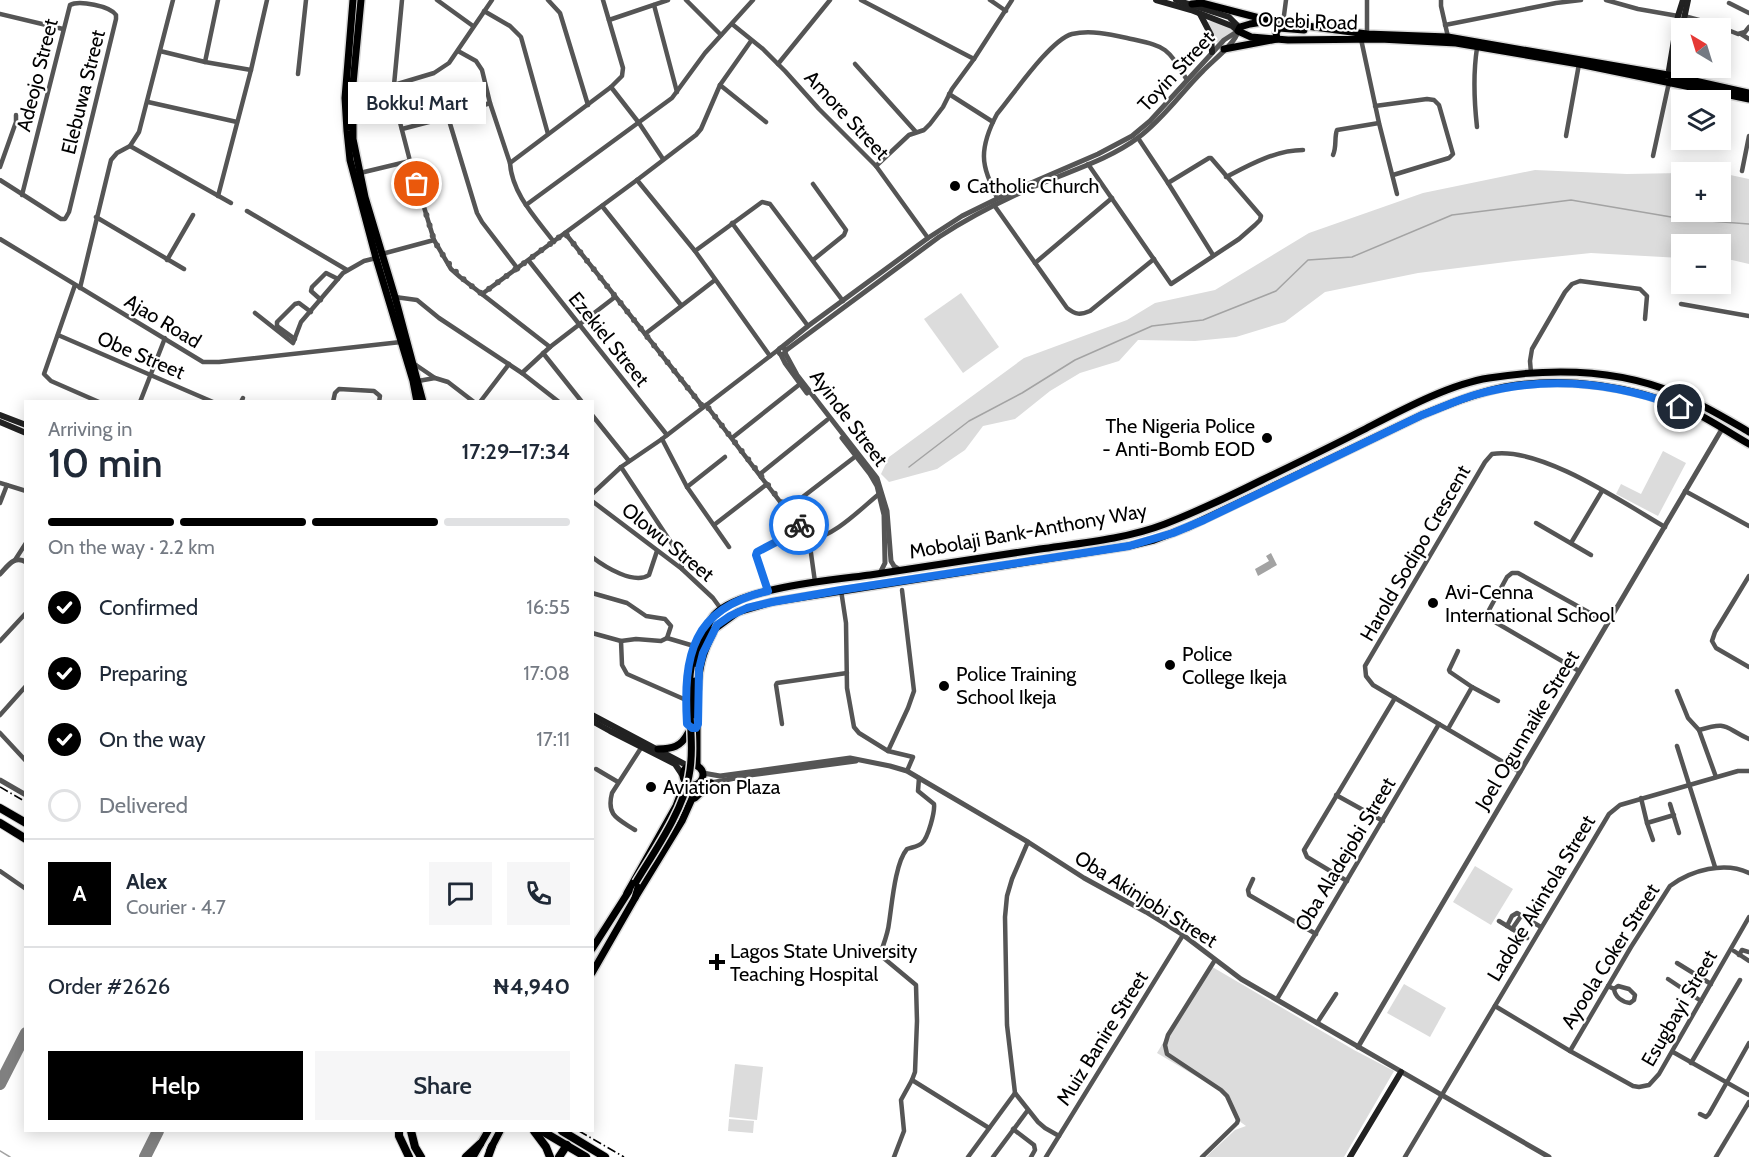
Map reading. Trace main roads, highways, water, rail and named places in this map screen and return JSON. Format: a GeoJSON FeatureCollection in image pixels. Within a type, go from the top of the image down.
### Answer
{"type":"FeatureCollection","features":[{"type":"Feature","properties":{"kind":"highway"},"geometry":{"type":"LineString","coordinates":[[0,808],[24,821]]}},
{"type":"Feature","properties":{"kind":"highway"},"geometry":{"type":"LineString","coordinates":[[0,824],[24,838]]}},
{"type":"Feature","properties":{"kind":"highway"},"geometry":{"type":"LineString","coordinates":[[399,1132],[409,1157]]}},
{"type":"Feature","properties":{"kind":"highway"},"geometry":{"type":"LineString","coordinates":[[411,1132],[414,1147],[421,1157]]}},
{"type":"Feature","properties":{"kind":"highway"},"geometry":{"type":"LineString","coordinates":[[535,1132],[541,1138],[551,1157],[563,1144]]}},
{"type":"Feature","properties":{"kind":"highway"},"geometry":{"type":"LineString","coordinates":[[544,1132],[586,1157]]}},
{"type":"Feature","properties":{"kind":"highway"},"geometry":{"type":"LineString","coordinates":[[564,1132],[605,1157]]}},
{"type":"Feature","properties":{"kind":"highway"},"geometry":{"type":"LineString","coordinates":[[466,1157],[480,1144]]}},
{"type":"Feature","properties":{"kind":"highway"},"geometry":{"type":"LineString","coordinates":[[559,1157],[563,1144]]}},
{"type":"Feature","properties":{"kind":"highway"},"geometry":{"type":"LineString","coordinates":[[487,1157],[492,1146]]}},
{"type":"Feature","properties":{"kind":"main road"},"geometry":{"type":"LineString","coordinates":[[353,0],[351,59],[353,140],[379,256],[416,400]]}},
{"type":"Feature","properties":{"kind":"main road"},"geometry":{"type":"LineString","coordinates":[[361,0],[345,98],[350,160],[379,256],[395,297],[423,400]]}},
{"type":"Feature","properties":{"kind":"main road"},"geometry":{"type":"LineString","coordinates":[[1156,0],[1232,26],[1238,31]]}},
{"type":"Feature","properties":{"kind":"main road"},"geometry":{"type":"LineString","coordinates":[[1176,0],[1229,17],[1237,25],[1238,31]]}},
{"type":"Feature","properties":{"kind":"main road"},"geometry":{"type":"LineString","coordinates":[[1681,16],[1683,0]]}},
{"type":"Feature","properties":{"kind":"main road"},"geometry":{"type":"LineString","coordinates":[[1681,16],[1688,0]]}},
{"type":"Feature","properties":{"kind":"main road"},"geometry":{"type":"LineString","coordinates":[[1192,4],[1202,3],[1269,21]]}},
{"type":"Feature","properties":{"kind":"main road"},"geometry":{"type":"LineString","coordinates":[[1200,14],[1211,35],[1212,52]]}},
{"type":"Feature","properties":{"kind":"main road","name":"Opebi Road"},"geometry":{"type":"LineString","coordinates":[[1749,93],[1685,79],[1669,80],[1654,72],[1448,37],[1364,36],[1288,40],[1251,37],[1238,31],[1240,27],[1269,21],[1364,36],[1456,43],[1669,80],[1749,99]]}},
{"type":"Feature","properties":{"kind":"main road"},"geometry":{"type":"LineString","coordinates":[[1224,49],[1277,39],[1279,28],[1307,30],[1311,27]]}},
{"type":"Feature","properties":{"kind":"main road"},"geometry":{"type":"LineString","coordinates":[[1654,72],[1671,64]]}},
{"type":"Feature","properties":{"kind":"main road"},"geometry":{"type":"LineString","coordinates":[[1669,80],[1671,69]]}},
{"type":"Feature","properties":{"kind":"main road","name":"Mobolaji Bank-Anthony Way"},"geometry":{"type":"LineString","coordinates":[[712,628],[712,616],[721,609],[742,598],[768,591],[815,582],[1064,546],[1132,534],[1154,527],[1222,500],[1431,397],[1491,377],[1581,372],[1634,380],[1687,398],[1749,432]]}},
{"type":"Feature","properties":{"kind":"main road","name":"Mobolaji Bank-Anthony Way"},"geometry":{"type":"LineString","coordinates":[[594,946],[627,893],[637,883],[680,813],[690,788],[695,748],[696,669],[703,644],[712,628],[738,612],[755,605],[841,590],[1129,546],[1154,540],[1204,520],[1388,431],[1456,401],[1515,386],[1570,383],[1620,388],[1648,395],[1691,411],[1749,444]]}},
{"type":"Feature","properties":{"kind":"main road"},"geometry":{"type":"LineString","coordinates":[[0,415],[24,424]]}},
{"type":"Feature","properties":{"kind":"main road"},"geometry":{"type":"LineString","coordinates":[[1382,420],[1376,426],[1377,432],[1388,431]]}},
{"type":"Feature","properties":{"kind":"main road"},"geometry":{"type":"LineString","coordinates":[[0,422],[24,432]]}},
{"type":"Feature","properties":{"kind":"main road"},"geometry":{"type":"LineString","coordinates":[[1359,432],[1369,430],[1373,432],[1372,437],[1365,442]]}},
{"type":"Feature","properties":{"kind":"main road"},"geometry":{"type":"LineString","coordinates":[[914,568],[915,579]]}},
{"type":"Feature","properties":{"kind":"main road"},"geometry":{"type":"LineString","coordinates":[[692,766],[686,700],[688,668],[694,646],[712,616]]}},
{"type":"Feature","properties":{"kind":"main road"},"geometry":{"type":"LineString","coordinates":[[692,766],[698,724],[699,669],[712,628]]}},
{"type":"Feature","properties":{"kind":"main road"},"geometry":{"type":"LineString","coordinates":[[594,716],[703,773],[703,779],[698,784],[682,821],[635,898]]}},
{"type":"Feature","properties":{"kind":"main road"},"geometry":{"type":"LineString","coordinates":[[594,722],[675,764],[690,785],[698,784]]}},
{"type":"Feature","properties":{"kind":"main road"},"geometry":{"type":"LineString","coordinates":[[687,724],[694,728],[698,724]]}},
{"type":"Feature","properties":{"kind":"main road"},"geometry":{"type":"LineString","coordinates":[[658,749],[678,746],[688,734]]}},
{"type":"Feature","properties":{"kind":"main road"},"geometry":{"type":"LineString","coordinates":[[627,893],[671,815],[684,779],[685,769],[692,766]]}},
{"type":"Feature","properties":{"kind":"main road"},"geometry":{"type":"LineString","coordinates":[[691,802],[711,783]]}},
{"type":"Feature","properties":{"kind":"main road"},"geometry":{"type":"LineString","coordinates":[[671,815],[679,816],[682,821]]}},
{"type":"Feature","properties":{"kind":"main road","name":"Mobolaji Bank-Anthony Way"},"geometry":{"type":"LineString","coordinates":[[594,970],[635,898],[637,883]]}},
{"type":"Feature","properties":{"kind":"main road"},"geometry":{"type":"LineString","coordinates":[[1350,1157],[1401,1072]]}},
{"type":"Feature","properties":{"kind":"main road"},"geometry":{"type":"LineString","coordinates":[[472,1157],[487,1132]]}},
{"type":"Feature","properties":{"kind":"main road"},"geometry":{"type":"LineString","coordinates":[[492,1146],[499,1132]]}},
{"type":"Feature","properties":{"kind":"waterway"},"geometry":{"type":"LineString","coordinates":[[909,467],[969,421],[1022,393],[1075,360],[1152,326],[1203,320],[1276,291],[1308,260],[1352,257],[1452,215],[1571,200],[1683,219],[1749,224]]}},
{"type":"Feature","properties":{"kind":"waterway"},"geometry":{"type":"LineString","coordinates":[[0,1151],[10,1157]]}},
{"type":"Feature","properties":{"kind":"railway"},"geometry":{"type":"LineString","coordinates":[[0,787],[24,801]]}},
{"type":"Feature","properties":{"kind":"railway"},"geometry":{"type":"LineString","coordinates":[[581,1132],[624,1157]]}},
{"type":"Feature","properties":{"kind":"place","name":"Bokku! Mart"},"geometry":{"type":"Point","coordinates":[417,184]}},
{"type":"Feature","properties":{"kind":"place","name":"Catholic Church"},"geometry":{"type":"Point","coordinates":[955,186]}},
{"type":"Feature","properties":{"kind":"place","name":"The Nigeria Police - Anti-Bomb EOD"},"geometry":{"type":"Point","coordinates":[1267,438]}},
{"type":"Feature","properties":{"kind":"place","name":"Avi-Cenna International School"},"geometry":{"type":"Point","coordinates":[1433,603]}},
{"type":"Feature","properties":{"kind":"place","name":"Police College Ikeja"},"geometry":{"type":"Point","coordinates":[1170,665]}},
{"type":"Feature","properties":{"kind":"place","name":"Police Training School Ikeja"},"geometry":{"type":"Point","coordinates":[944,686]}},
{"type":"Feature","properties":{"kind":"place","name":"Aviation Plaza"},"geometry":{"type":"Point","coordinates":[651,787]}},
{"type":"Feature","properties":{"kind":"place","name":"Lagos State University Teaching Hospital"},"geometry":{"type":"Point","coordinates":[717,962]}}]}
